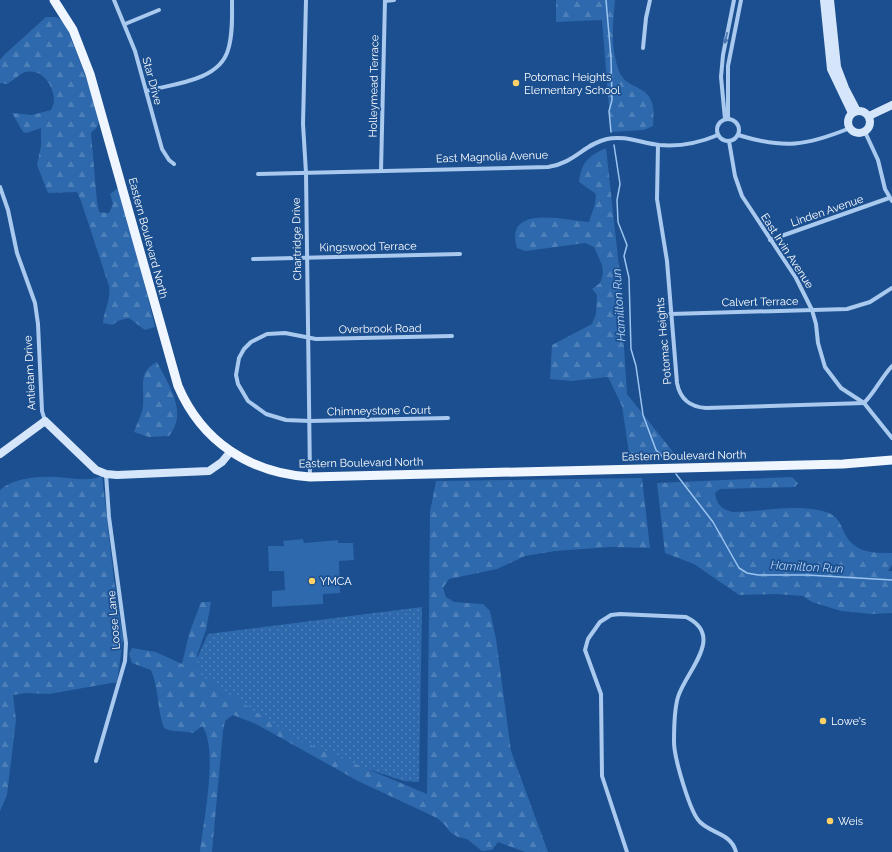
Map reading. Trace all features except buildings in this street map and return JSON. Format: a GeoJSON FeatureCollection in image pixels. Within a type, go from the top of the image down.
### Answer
{"type":"FeatureCollection","features":[{"type":"Feature","properties":{"kind":"main road","name":"Eastern Boulevard North"},"geometry":{"type":"LineString","coordinates":[[54,0],[73,30],[90,74],[178,386],[192,413],[203,428],[231,451],[260,468],[288,475],[310,477],[835,464],[892,460]]}},
{"type":"Feature","properties":{"kind":"street","name":"Star Drive"},"geometry":{"type":"LineString","coordinates":[[114,0],[135,50],[162,149],[169,160],[174,164]]}},
{"type":"Feature","properties":{"kind":"street"},"geometry":{"type":"LineString","coordinates":[[146,91],[199,77],[217,67],[228,51],[231,39],[232,0]]}},
{"type":"Feature","properties":{"kind":"street","name":"Chartridge Drive"},"geometry":{"type":"LineString","coordinates":[[306,0],[303,124],[306,173],[310,477]]}},
{"type":"Feature","properties":{"kind":"street"},"geometry":{"type":"LineString","coordinates":[[385,0],[394,0]]}},
{"type":"Feature","properties":{"kind":"street","name":"Holleymead Terrace"},"geometry":{"type":"LineString","coordinates":[[381,171],[385,0]]}},
{"type":"Feature","properties":{"kind":"street"},"geometry":{"type":"LineString","coordinates":[[643,48],[646,18],[650,0]]}},
{"type":"Feature","properties":{"kind":"street"},"geometry":{"type":"LineString","coordinates":[[726,119],[721,77],[723,55],[734,0]]}},
{"type":"Feature","properties":{"kind":"street"},"geometry":{"type":"LineString","coordinates":[[726,119],[728,66],[741,0]]}},
{"type":"Feature","properties":{"kind":"street"},"geometry":{"type":"LineString","coordinates":[[824,0],[831,69],[854,112]]}},
{"type":"Feature","properties":{"kind":"street"},"geometry":{"type":"LineString","coordinates":[[830,0],[837,67],[854,112],[848,123],[850,128],[856,133],[865,132],[870,125],[869,116],[862,111],[854,112]]}},
{"type":"Feature","properties":{"kind":"street"},"geometry":{"type":"LineString","coordinates":[[125,24],[159,10]]}},
{"type":"Feature","properties":{"kind":"street"},"geometry":{"type":"LineString","coordinates":[[869,116],[892,105]]}},
{"type":"Feature","properties":{"kind":"street"},"geometry":{"type":"LineString","coordinates":[[726,119],[738,124],[738,135]]}},
{"type":"Feature","properties":{"kind":"street"},"geometry":{"type":"LineString","coordinates":[[726,119],[718,125],[718,135],[729,141],[738,135]]}},
{"type":"Feature","properties":{"kind":"street"},"geometry":{"type":"LineString","coordinates":[[738,135],[758,141],[789,145],[817,140],[850,128]]}},
{"type":"Feature","properties":{"kind":"street"},"geometry":{"type":"LineString","coordinates":[[865,132],[878,160],[891,200]]}},
{"type":"Feature","properties":{"kind":"street","name":"East Magnolia Avenue"},"geometry":{"type":"LineString","coordinates":[[258,174],[548,167],[568,162],[590,146],[609,139],[640,141],[658,145],[691,144],[718,135]]}},
{"type":"Feature","properties":{"kind":"street","name":"East Irvin Avenue"},"geometry":{"type":"LineString","coordinates":[[729,141],[735,176],[742,196],[796,278],[812,310],[816,324],[818,343],[825,367],[841,388],[864,403],[892,438]]}},
{"type":"Feature","properties":{"kind":"street","name":"Potomac Heights"},"geometry":{"type":"LineString","coordinates":[[658,145],[657,199],[667,261],[670,314],[678,390],[681,397],[692,406],[706,408],[864,403]]}},
{"type":"Feature","properties":{"kind":"street","name":"Antietam Drive"},"geometry":{"type":"LineString","coordinates":[[0,187],[8,210],[17,253],[35,302],[38,324],[42,410],[45,421],[92,466],[106,474]]}},
{"type":"Feature","properties":{"kind":"street","name":"Linden Avenue"},"geometry":{"type":"LineString","coordinates":[[770,240],[891,200]]}},
{"type":"Feature","properties":{"kind":"street","name":"Kingswood Terrace"},"geometry":{"type":"LineString","coordinates":[[253,259],[460,254]]}},
{"type":"Feature","properties":{"kind":"street","name":"Calvert Terrace"},"geometry":{"type":"LineString","coordinates":[[670,314],[847,309],[859,306],[881,296],[892,288]]}},
{"type":"Feature","properties":{"kind":"street"},"geometry":{"type":"LineString","coordinates":[[308,338],[275,333],[258,337],[251,342],[239,358],[236,375],[242,393],[256,407],[277,418],[310,421]]}},
{"type":"Feature","properties":{"kind":"street","name":"Overbrook Road"},"geometry":{"type":"LineString","coordinates":[[308,338],[452,336]]}},
{"type":"Feature","properties":{"kind":"street"},"geometry":{"type":"LineString","coordinates":[[864,403],[872,395],[884,375],[892,366]]}},
{"type":"Feature","properties":{"kind":"street","name":"Chimneystone Court"},"geometry":{"type":"LineString","coordinates":[[310,421],[448,418]]}},
{"type":"Feature","properties":{"kind":"street"},"geometry":{"type":"LineString","coordinates":[[0,454],[45,421]]}},
{"type":"Feature","properties":{"kind":"street"},"geometry":{"type":"LineString","coordinates":[[106,474],[132,475],[209,471],[222,462],[231,451]]}},
{"type":"Feature","properties":{"kind":"street","name":"Loose Lane"},"geometry":{"type":"LineString","coordinates":[[96,761],[106,722],[125,661],[126,643],[109,517],[106,474]]}},
{"type":"Feature","properties":{"kind":"street"},"geometry":{"type":"LineString","coordinates":[[627,852],[602,776],[601,694],[585,650],[588,639],[600,622],[611,615],[620,614],[686,617],[701,628],[704,646],[677,701],[674,751],[692,811],[696,818],[709,829],[728,838],[734,846],[736,852]]}},
{"type":"Feature","properties":{"kind":"green space"},"geometry":{"type":"Polygon","coordinates":[[[556,0],[615,0],[613,45],[616,62],[623,78],[647,94],[654,111],[653,126],[644,130],[611,132],[602,20],[556,22],[556,0]]]}},
{"type":"Feature","properties":{"kind":"green space"},"geometry":{"type":"Polygon","coordinates":[[[46,17],[57,17],[65,23],[100,113],[98,126],[91,133],[99,212],[109,213],[113,204],[110,194],[118,188],[125,204],[155,327],[145,330],[129,318],[120,320],[112,325],[103,323],[109,296],[109,286],[81,201],[77,192],[48,193],[37,165],[41,146],[41,128],[27,133],[23,132],[12,113],[32,115],[51,110],[54,101],[52,89],[45,78],[35,72],[23,73],[7,84],[0,83],[0,60],[46,17]]]}},
{"type":"Feature","properties":{"kind":"green space"},"geometry":{"type":"Polygon","coordinates":[[[606,148],[619,267],[627,394],[677,457],[630,460],[622,406],[608,377],[572,381],[550,379],[552,345],[592,324],[596,314],[597,295],[592,289],[600,283],[603,274],[602,265],[594,247],[585,243],[526,251],[517,248],[515,234],[519,225],[527,220],[552,218],[589,222],[595,204],[596,194],[579,182],[580,175],[586,161],[594,154],[606,148]]]}},
{"type":"Feature","properties":{"kind":"green space"},"geometry":{"type":"Polygon","coordinates":[[[157,362],[175,399],[177,418],[175,427],[169,436],[149,437],[134,432],[141,416],[144,375],[151,366],[157,362]]]}},
{"type":"Feature","properties":{"kind":"green space"},"geometry":{"type":"Polygon","coordinates":[[[102,476],[114,580],[123,640],[117,682],[49,694],[26,693],[13,695],[16,720],[7,795],[0,811],[0,490],[5,486],[19,480],[26,479],[56,477],[91,479],[102,476]]]}},
{"type":"Feature","properties":{"kind":"green space"},"geometry":{"type":"Polygon","coordinates":[[[792,477],[798,483],[795,487],[720,489],[715,493],[720,506],[733,512],[782,508],[820,510],[835,517],[847,538],[857,547],[870,552],[892,553],[892,565],[888,571],[892,571],[892,613],[872,614],[841,611],[812,602],[803,596],[776,594],[739,595],[694,564],[665,553],[657,483],[792,477]]]}},
{"type":"Feature","properties":{"kind":"green space"},"geometry":{"type":"Polygon","coordinates":[[[642,478],[650,548],[610,547],[555,551],[525,556],[497,569],[449,579],[443,588],[446,597],[454,602],[483,604],[490,611],[496,639],[511,751],[548,852],[525,852],[498,842],[492,850],[482,851],[467,839],[458,837],[450,832],[437,818],[358,781],[256,724],[233,715],[225,721],[223,731],[212,852],[200,852],[210,768],[207,737],[202,726],[193,733],[164,728],[160,714],[154,677],[151,670],[132,663],[129,654],[132,648],[156,652],[182,664],[189,634],[201,602],[211,602],[206,630],[197,655],[199,674],[298,740],[427,794],[430,512],[436,481],[642,478]]]}},
{"type":"Feature","properties":{"kind":"green space","name":"YMCA"},"geometry":{"type":"Polygon","coordinates":[[[303,539],[304,543],[338,540],[338,543],[353,543],[354,560],[339,561],[340,593],[323,594],[323,604],[272,607],[272,591],[285,590],[284,571],[269,571],[268,546],[284,546],[283,541],[303,539]]]}},
{"type":"Feature","properties":{"kind":"green space"},"geometry":{"type":"Polygon","coordinates":[[[422,607],[419,782],[404,781],[313,751],[185,685],[208,634],[422,607]]]}},
{"type":"Feature","properties":{"kind":"waterway","name":"Hamilton Run"},"geometry":{"type":"LineString","coordinates":[[606,0],[611,58],[612,100],[609,111],[611,132]]}},
{"type":"Feature","properties":{"kind":"waterway","name":"Hamilton Run"},"geometry":{"type":"LineString","coordinates":[[614,145],[620,184],[617,200],[618,222],[627,245],[624,256],[629,278],[631,349],[636,366],[643,415],[656,450],[666,460]]}},
{"type":"Feature","properties":{"kind":"waterway","name":"Hamilton Run"},"geometry":{"type":"LineString","coordinates":[[676,474],[713,522],[739,568],[747,573],[758,575],[807,575],[892,580]]}},
{"type":"Feature","properties":{"kind":"place","name":"Potomac Heights Elementary School"},"geometry":{"type":"Point","coordinates":[516,83]}},
{"type":"Feature","properties":{"kind":"place","name":"YMCA"},"geometry":{"type":"Point","coordinates":[312,581]}},
{"type":"Feature","properties":{"kind":"place","name":"Lowe's"},"geometry":{"type":"Point","coordinates":[823,721]}},
{"type":"Feature","properties":{"kind":"place","name":"Weis"},"geometry":{"type":"Point","coordinates":[830,821]}}]}
